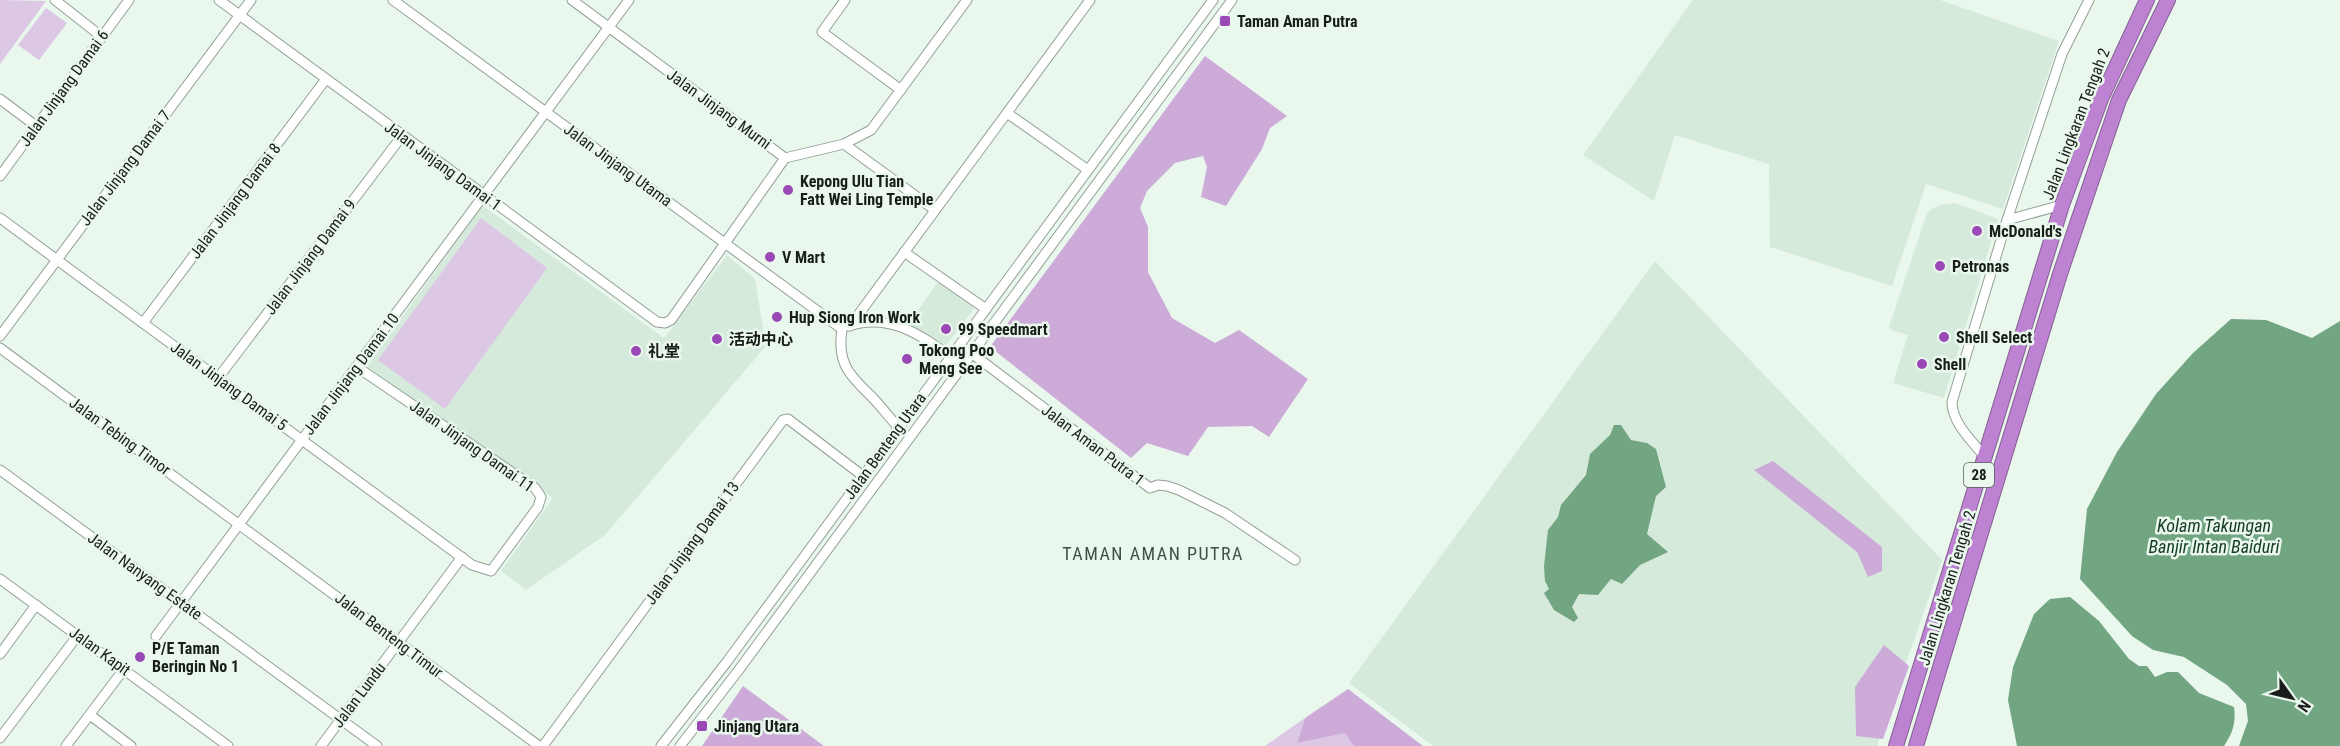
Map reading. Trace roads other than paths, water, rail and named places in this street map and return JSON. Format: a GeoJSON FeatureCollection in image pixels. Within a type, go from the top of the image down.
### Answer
{"type":"FeatureCollection","features":[{"type":"Feature","properties":{"kind":"highway","name":"Jalan Lingkaran Tengah 2"},"geometry":{"type":"LineString","coordinates":[[1896,746],[2062,205],[2101,99],[2147,0]]}},
{"type":"Feature","properties":{"kind":"highway","name":"Jalan Lingkaran Tengah 2"},"geometry":{"type":"LineString","coordinates":[[1916,746],[2060,274],[2119,100],[2168,0]]}},
{"type":"Feature","properties":{"kind":"street"},"geometry":{"type":"LineString","coordinates":[[55,0],[102,37]]}},
{"type":"Feature","properties":{"kind":"street","name":"Jalan Jinjang Damai 6"},"geometry":{"type":"LineString","coordinates":[[0,176],[129,0]]}},
{"type":"Feature","properties":{"kind":"street","name":"Jalan Jinjang Damai 1"},"geometry":{"type":"LineString","coordinates":[[219,0],[657,322],[665,323],[671,320],[725,243]]}},
{"type":"Feature","properties":{"kind":"street","name":"Jalan Jinjang Damai 7"},"geometry":{"type":"LineString","coordinates":[[0,336],[251,0]]}},
{"type":"Feature","properties":{"kind":"street","name":"Jalan Jinjang Utama"},"geometry":{"type":"LineString","coordinates":[[393,0],[725,243],[846,327]]}},
{"type":"Feature","properties":{"kind":"street","name":"Jalan Jinjang Murni"},"geometry":{"type":"LineString","coordinates":[[572,0],[785,158],[843,144],[871,130],[967,0]]}},
{"type":"Feature","properties":{"kind":"street","name":"Jalan Jinjang Damai 10"},"geometry":{"type":"LineString","coordinates":[[156,636],[629,0]]}},
{"type":"Feature","properties":{"kind":"street"},"geometry":{"type":"LineString","coordinates":[[845,0],[822,32],[901,90]]}},
{"type":"Feature","properties":{"kind":"street","name":"Jalan Benteng Utara"},"geometry":{"type":"LineString","coordinates":[[661,746],[726,663],[1213,0]]}},
{"type":"Feature","properties":{"kind":"street","name":"Jalan Benteng Utara"},"geometry":{"type":"LineString","coordinates":[[680,746],[745,662],[1232,0]]}},
{"type":"Feature","properties":{"kind":"street"},"geometry":{"type":"LineString","coordinates":[[1985,457],[1956,420],[1952,412],[1952,402],[2007,220],[2062,54],[2089,0]]}},
{"type":"Feature","properties":{"kind":"street"},"geometry":{"type":"LineString","coordinates":[[898,427],[870,395],[856,383],[844,363],[840,343],[846,327],[904,252],[1088,1]]}},
{"type":"Feature","properties":{"kind":"street"},"geometry":{"type":"LineString","coordinates":[[1188,34],[1200,43]]}},
{"type":"Feature","properties":{"kind":"street","name":"Jalan Jinjang Damai 8"},"geometry":{"type":"LineString","coordinates":[[143,323],[326,79]]}},
{"type":"Feature","properties":{"kind":"street"},"geometry":{"type":"LineString","coordinates":[[0,99],[36,126]]}},
{"type":"Feature","properties":{"kind":"street"},"geometry":{"type":"LineString","coordinates":[[1007,112],[1088,170]]}},
{"type":"Feature","properties":{"kind":"street","name":"Jalan Jinjang Damai 9"},"geometry":{"type":"LineString","coordinates":[[218,378],[402,136]]}},
{"type":"Feature","properties":{"kind":"street"},"geometry":{"type":"LineString","coordinates":[[843,144],[935,210]]}},
{"type":"Feature","properties":{"kind":"street"},"geometry":{"type":"LineString","coordinates":[[725,243],[785,158]]}},
{"type":"Feature","properties":{"kind":"street"},"geometry":{"type":"LineString","coordinates":[[2007,220],[2062,205]]}},
{"type":"Feature","properties":{"kind":"street","name":"Jalan Jinjang Damai 5"},"geometry":{"type":"LineString","coordinates":[[0,218],[472,565],[491,571]]}},
{"type":"Feature","properties":{"kind":"street"},"geometry":{"type":"LineString","coordinates":[[904,252],[986,309]]}},
{"type":"Feature","properties":{"kind":"street"},"geometry":{"type":"LineString","coordinates":[[846,327],[864,322],[885,322],[905,327],[962,365]]}},
{"type":"Feature","properties":{"kind":"street","name":"Jalan Aman Putra 1"},"geometry":{"type":"LineString","coordinates":[[960,345],[1150,488],[1158,485],[1179,490],[1225,513],[1295,560]]}},
{"type":"Feature","properties":{"kind":"street","name":"Jalan Tebing Timor"},"geometry":{"type":"LineString","coordinates":[[0,348],[240,524]]}},
{"type":"Feature","properties":{"kind":"street","name":"Jalan Jinjang Damai 11"},"geometry":{"type":"LineString","coordinates":[[357,367],[535,488],[541,496],[538,507],[491,571]]}},
{"type":"Feature","properties":{"kind":"street","name":"Jalan Jinjang Damai 13"},"geometry":{"type":"LineString","coordinates":[[541,746],[783,420],[788,419],[863,476]]}},
{"type":"Feature","properties":{"kind":"street","name":"Jalan Nanyang Estate"},"geometry":{"type":"LineString","coordinates":[[0,470],[377,746]]}},
{"type":"Feature","properties":{"kind":"street","name":"Jalan Benteng Timur"},"geometry":{"type":"LineString","coordinates":[[240,524],[541,746]]}},
{"type":"Feature","properties":{"kind":"street","name":"Jalan Lundu"},"geometry":{"type":"LineString","coordinates":[[321,746],[462,557]]}},
{"type":"Feature","properties":{"kind":"street","name":"Jalan Kapit"},"geometry":{"type":"LineString","coordinates":[[0,579],[228,746]]}},
{"type":"Feature","properties":{"kind":"street"},"geometry":{"type":"LineString","coordinates":[[0,652],[36,605]]}},
{"type":"Feature","properties":{"kind":"street"},"geometry":{"type":"LineString","coordinates":[[0,738],[78,635]]}},
{"type":"Feature","properties":{"kind":"street"},"geometry":{"type":"LineString","coordinates":[[66,746],[124,669]]}},
{"type":"Feature","properties":{"kind":"street"},"geometry":{"type":"LineString","coordinates":[[90,715],[131,746]]}},
{"type":"Feature","properties":{"kind":"water","name":"Kolam Takungan Banjir Intan Baiduri"},"geometry":{"type":"Polygon","coordinates":[[[2231,319],[2266,320],[2312,338],[2340,321],[2340,746],[2239,746],[2248,721],[2246,704],[2227,685],[2184,657],[2153,650],[2132,636],[2080,579],[2087,509],[2117,452],[2156,394],[2193,353],[2231,319]]]}},
{"type":"Feature","properties":{"kind":"water"},"geometry":{"type":"Polygon","coordinates":[[[1614,425],[1621,425],[1631,440],[1647,443],[1656,449],[1666,487],[1656,496],[1647,534],[1668,552],[1640,565],[1622,584],[1611,579],[1598,595],[1579,594],[1572,607],[1578,618],[1574,622],[1554,610],[1544,593],[1549,589],[1545,581],[1544,566],[1548,530],[1558,517],[1561,505],[1586,475],[1590,454],[1610,435],[1614,425]]]}},
{"type":"Feature","properties":{"kind":"water"},"geometry":{"type":"Polygon","coordinates":[[[2070,597],[2099,621],[2129,659],[2139,666],[2147,666],[2155,677],[2167,672],[2178,672],[2199,693],[2234,707],[2233,727],[2224,746],[2017,746],[2008,700],[2013,667],[2034,614],[2050,599],[2070,597]]]}},
{"type":"Feature","properties":{"kind":"place","name":"Taman Aman Putra"},"geometry":{"type":"Point","coordinates":[1225,21]}},
{"type":"Feature","properties":{"kind":"place","name":"Kepong Ulu Tian Fatt Wei Ling Temple"},"geometry":{"type":"Point","coordinates":[788,190]}},
{"type":"Feature","properties":{"kind":"place","name":"McDonald's"},"geometry":{"type":"Point","coordinates":[1977,231]}},
{"type":"Feature","properties":{"kind":"place","name":"V Mart"},"geometry":{"type":"Point","coordinates":[770,257]}},
{"type":"Feature","properties":{"kind":"place","name":"Petronas"},"geometry":{"type":"Point","coordinates":[1940,266]}},
{"type":"Feature","properties":{"kind":"place","name":"Hup Siong Iron Work"},"geometry":{"type":"Point","coordinates":[777,317]}},
{"type":"Feature","properties":{"kind":"place","name":"99 Speedmart"},"geometry":{"type":"Point","coordinates":[946,329]}},
{"type":"Feature","properties":{"kind":"place","name":"Shell Select"},"geometry":{"type":"Point","coordinates":[1944,337]}},
{"type":"Feature","properties":{"kind":"place","name":"活动中心"},"geometry":{"type":"Point","coordinates":[717,339]}},
{"type":"Feature","properties":{"kind":"place","name":"礼堂"},"geometry":{"type":"Point","coordinates":[636,351]}},
{"type":"Feature","properties":{"kind":"place","name":"Tokong Poo Meng See"},"geometry":{"type":"Point","coordinates":[907,359]}},
{"type":"Feature","properties":{"kind":"place","name":"Shell"},"geometry":{"type":"Point","coordinates":[1922,364]}},
{"type":"Feature","properties":{"kind":"place","name":"P/E Taman Beringin No 1"},"geometry":{"type":"Point","coordinates":[140,657]}},
{"type":"Feature","properties":{"kind":"place","name":"Jinjang Utara"},"geometry":{"type":"Point","coordinates":[702,726]}},
{"type":"Feature","properties":{"kind":"district","name":"TAMAN AMAN PUTRA"},"geometry":{"type":"Point","coordinates":[1153,553]}}]}
